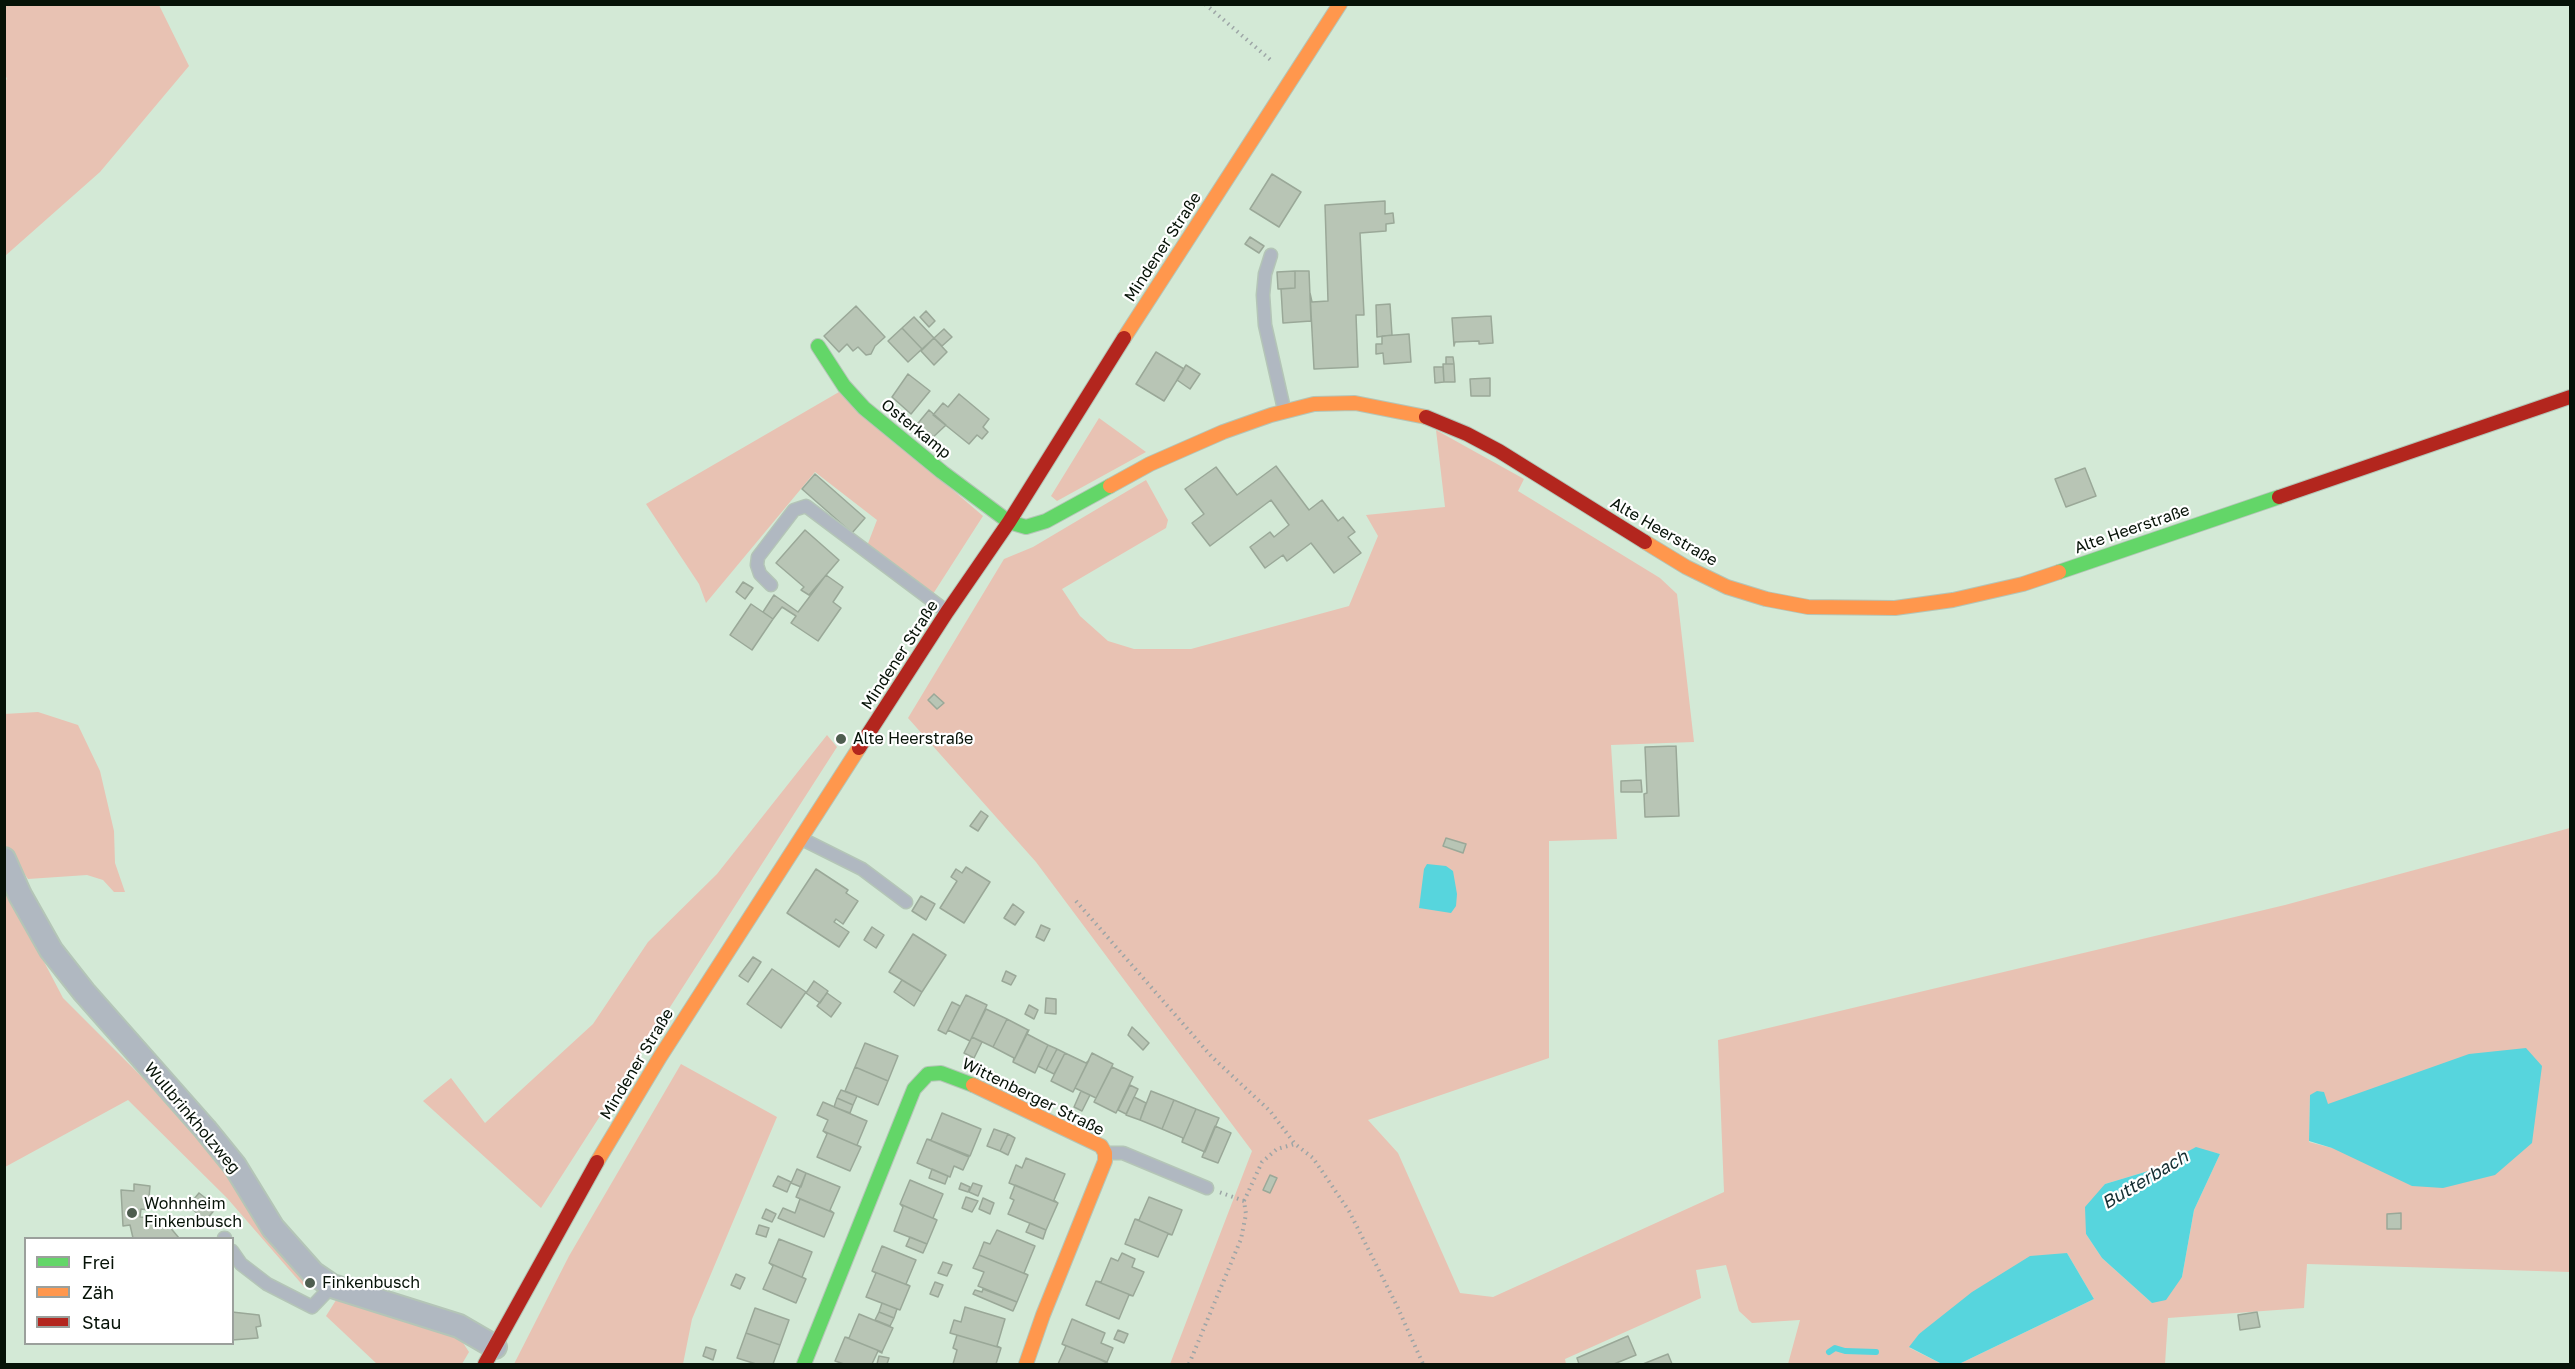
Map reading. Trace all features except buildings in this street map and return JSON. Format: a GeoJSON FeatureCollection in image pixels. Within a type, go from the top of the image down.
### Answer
{"type":"FeatureCollection","features":[{"type":"Feature","properties":{"kind":"street","name":"Mindener Straße"},"geometry":{"type":"LineString","coordinates":[[490,1356],[586,1181],[660,1057],[947,612],[1009,522],[1135,320],[1340,4]]}},
{"type":"Feature","properties":{"kind":"street","name":"Osterkamp"},"geometry":{"type":"LineString","coordinates":[[818,346],[843,386],[864,408],[942,472],[1009,522]]}},
{"type":"Feature","properties":{"kind":"street","name":"Alte Heerstraße"},"geometry":{"type":"LineString","coordinates":[[1009,522],[1026,527],[1046,521],[1149,464],[1223,432],[1285,411],[1314,404],[1355,404],[1430,418],[1499,451],[1686,567],[1727,586],[1766,599],[1808,607],[1895,608],[1953,600],[2023,584],[2571,397]]}},
{"type":"Feature","properties":{"kind":"street","name":"Wullbrinkholzweg"},"geometry":{"type":"LineString","coordinates":[[4,859],[20,895],[51,950],[84,993],[205,1129],[235,1166],[273,1228],[313,1273],[332,1286],[459,1326],[490,1356]]}},
{"type":"Feature","properties":{"kind":"street","name":"Wittenberger Straße"},"geometry":{"type":"LineString","coordinates":[[804,1365],[914,1089],[928,1074],[941,1073],[963,1080],[1101,1146],[1105,1153],[1105,1161],[1042,1315],[1026,1365]]}},
{"type":"Feature","properties":{"kind":"lane"},"geometry":{"type":"LineString","coordinates":[[1271,255],[1265,274],[1263,295],[1265,325],[1285,411]]}},
{"type":"Feature","properties":{"kind":"lane"},"geometry":{"type":"LineString","coordinates":[[771,585],[760,574],[757,565],[758,557],[794,510],[806,506],[947,612]]}},
{"type":"Feature","properties":{"kind":"lane"},"geometry":{"type":"LineString","coordinates":[[800,838],[862,869],[906,902]]}},
{"type":"Feature","properties":{"kind":"lane"},"geometry":{"type":"LineString","coordinates":[[1105,1153],[1123,1153],[1207,1188]]}},
{"type":"Feature","properties":{"kind":"lane"},"geometry":{"type":"LineString","coordinates":[[234,1254],[241,1264],[267,1284],[312,1307],[332,1286]]}},
{"type":"Feature","properties":{"kind":"path"},"geometry":{"type":"LineString","coordinates":[[1205,4],[1293,78]]}},
{"type":"Feature","properties":{"kind":"path"},"geometry":{"type":"LineString","coordinates":[[1076,901],[1212,1057],[1270,1111],[1295,1144],[1313,1158],[1349,1211],[1397,1306],[1423,1365]]}},
{"type":"Feature","properties":{"kind":"path"},"geometry":{"type":"LineString","coordinates":[[1189,1365],[1240,1239],[1246,1214],[1244,1202],[1262,1162],[1277,1149],[1295,1144]]}},
{"type":"Feature","properties":{"kind":"path"},"geometry":{"type":"LineString","coordinates":[[1207,1188],[1244,1202]]}},
{"type":"Feature","properties":{"kind":"shaded area"},"geometry":{"type":"Polygon","coordinates":[[[5,4],[159,5],[189,66],[100,172],[5,256],[4,82],[7,79],[4,72],[5,4]]]}},
{"type":"Feature","properties":{"kind":"shaded area"},"geometry":{"type":"Polygon","coordinates":[[[839,392],[983,516],[933,594],[867,546],[877,520],[815,472],[706,603],[699,584],[646,504],[839,392]]]}},
{"type":"Feature","properties":{"kind":"shaded area"},"geometry":{"type":"Polygon","coordinates":[[[1099,418],[1146,452],[1057,501],[1051,496],[1099,418]]]}},
{"type":"Feature","properties":{"kind":"shaded area"},"geometry":{"type":"Polygon","coordinates":[[[1436,430],[1524,479],[1518,491],[1660,578],[1677,594],[1694,742],[1611,745],[1617,839],[1549,841],[1549,1058],[1368,1120],[1398,1153],[1460,1293],[1493,1297],[1724,1192],[1718,1040],[2285,905],[2570,828],[2570,1272],[2307,1264],[2304,1308],[2168,1318],[2165,1364],[1959,1364],[2094,1299],[2067,1253],[1919,1334],[1910,1348],[1942,1364],[1788,1364],[1800,1320],[1752,1323],[1739,1311],[1726,1265],[1696,1270],[1701,1298],[1565,1359],[1566,1364],[1170,1364],[1252,1151],[1036,862],[908,718],[1004,559],[1033,547],[1146,480],[1168,520],[1166,528],[1062,589],[1080,616],[1108,641],[1134,649],[1191,649],[1349,606],[1378,536],[1366,515],[1445,507],[1436,430]],[[2323,1092],[2310,1095],[2309,1142],[2332,1148],[2327,1104],[2323,1092]],[[2195,1148],[2155,1169],[2105,1184],[2086,1234],[2102,1258],[2152,1303],[2182,1277],[2194,1210],[2220,1154],[2195,1148]]]}},
{"type":"Feature","properties":{"kind":"shaded area"},"geometry":{"type":"Polygon","coordinates":[[[38,712],[78,725],[100,771],[114,831],[115,863],[125,892],[114,892],[103,880],[87,875],[28,879],[5,846],[4,714],[38,712]]]}},
{"type":"Feature","properties":{"kind":"shaded area"},"geometry":{"type":"Polygon","coordinates":[[[827,735],[837,747],[541,1208],[423,1101],[451,1078],[485,1123],[593,1024],[648,942],[717,874],[827,735]]]}},
{"type":"Feature","properties":{"kind":"shaded area"},"geometry":{"type":"Polygon","coordinates":[[[8,893],[63,998],[152,1087],[223,1164],[256,1222],[315,1288],[306,1289],[227,1198],[128,1100],[5,1167],[4,894],[8,893]]]}},
{"type":"Feature","properties":{"kind":"shaded area"},"geometry":{"type":"Polygon","coordinates":[[[681,1064],[777,1117],[692,1319],[683,1364],[514,1364],[569,1256],[681,1064]]]}},
{"type":"Feature","properties":{"kind":"shaded area"},"geometry":{"type":"Polygon","coordinates":[[[338,1297],[458,1335],[469,1352],[462,1364],[377,1364],[326,1316],[338,1297]]]}},
{"type":"Feature","properties":{"kind":"water"},"geometry":{"type":"Polygon","coordinates":[[[1427,864],[1446,866],[1453,871],[1457,894],[1456,906],[1451,913],[1419,908],[1424,869],[1427,864]]]}},
{"type":"Feature","properties":{"kind":"water"},"geometry":{"type":"Polygon","coordinates":[[[2526,1048],[2542,1066],[2532,1143],[2495,1175],[2443,1188],[2412,1186],[2332,1148],[2309,1141],[2310,1095],[2317,1091],[2324,1092],[2328,1104],[2469,1054],[2526,1048]]]}},
{"type":"Feature","properties":{"kind":"water"},"geometry":{"type":"Polygon","coordinates":[[[2196,1147],[2220,1154],[2194,1210],[2182,1277],[2166,1300],[2152,1303],[2102,1258],[2086,1234],[2085,1207],[2105,1184],[2155,1169],[2196,1147]]]}},
{"type":"Feature","properties":{"kind":"water"},"geometry":{"type":"Polygon","coordinates":[[[2067,1253],[2094,1299],[1959,1364],[1942,1364],[1909,1347],[1919,1334],[1972,1292],[2030,1256],[2067,1253]]]}},
{"type":"Feature","properties":{"kind":"waterway","name":"Butterbach"},"geometry":{"type":"LineString","coordinates":[[1829,1352],[1835,1348],[1845,1351],[1876,1352]]}},
{"type":"Feature","properties":{"kind":"traffic: fast"},"geometry":{"type":"LineString","coordinates":[[818,346],[844,386],[864,408],[942,472],[1009,522],[1026,527],[1046,521],[1110,486]]}},
{"type":"Feature","properties":{"kind":"traffic: fast"},"geometry":{"type":"LineString","coordinates":[[2059,572],[2279,497]]}},
{"type":"Feature","properties":{"kind":"traffic: fast"},"geometry":{"type":"LineString","coordinates":[[804,1364],[914,1089],[928,1074],[941,1073],[973,1085]]}},
{"type":"Feature","properties":{"kind":"traffic: slow"},"geometry":{"type":"LineString","coordinates":[[1124,338],[1340,4]]}},
{"type":"Feature","properties":{"kind":"traffic: slow"},"geometry":{"type":"LineString","coordinates":[[1110,486],[1150,464],[1223,432],[1271,415],[1314,404],[1355,403],[1426,417]]}},
{"type":"Feature","properties":{"kind":"traffic: slow"},"geometry":{"type":"LineString","coordinates":[[1645,542],[1686,567],[1727,587],[1766,599],[1808,607],[1895,608],[1953,600],[2023,584],[2059,572]]}},
{"type":"Feature","properties":{"kind":"traffic: slow"},"geometry":{"type":"LineString","coordinates":[[597,1162],[660,1057],[859,748]]}},
{"type":"Feature","properties":{"kind":"traffic: slow"},"geometry":{"type":"LineString","coordinates":[[973,1085],[1101,1146],[1105,1153],[1105,1161],[1043,1315],[1026,1364]]}},
{"type":"Feature","properties":{"kind":"traffic: jam"},"geometry":{"type":"LineString","coordinates":[[859,748],[947,612],[1009,522],[1124,338]]}},
{"type":"Feature","properties":{"kind":"traffic: jam"},"geometry":{"type":"LineString","coordinates":[[2279,497],[2570,397]]}},
{"type":"Feature","properties":{"kind":"traffic: jam"},"geometry":{"type":"LineString","coordinates":[[1426,417],[1467,434],[1499,451],[1645,542]]}},
{"type":"Feature","properties":{"kind":"traffic: jam"},"geometry":{"type":"LineString","coordinates":[[485,1364],[597,1162]]}},
{"type":"Feature","properties":{"kind":"place","name":"Alte Heerstraße"},"geometry":{"type":"Point","coordinates":[841,739]}},
{"type":"Feature","properties":{"kind":"place","name":"Wohnheim Finkenbusch"},"geometry":{"type":"Point","coordinates":[132,1213]}},
{"type":"Feature","properties":{"kind":"place","name":"Finkenbusch"},"geometry":{"type":"Point","coordinates":[310,1283]}}]}
